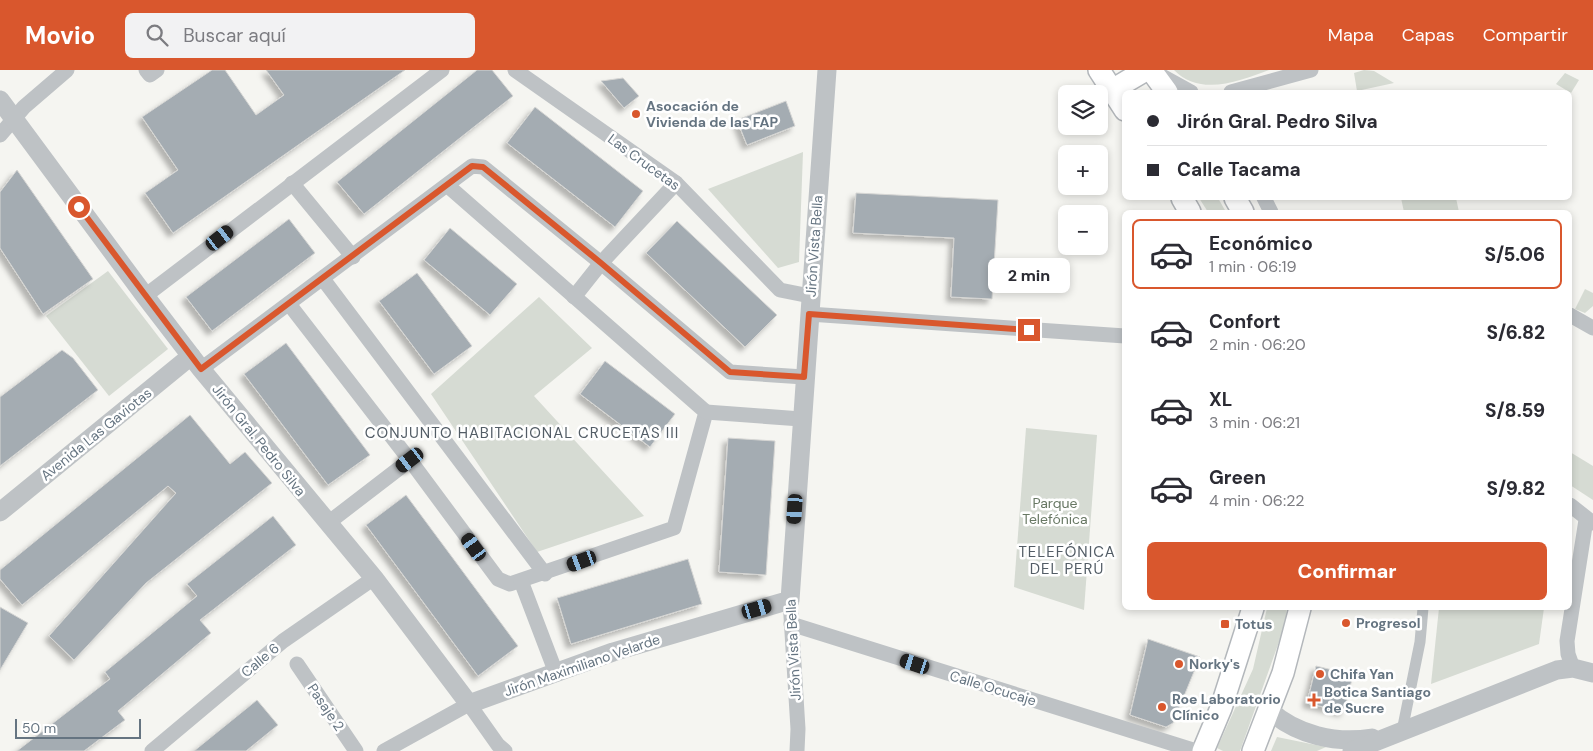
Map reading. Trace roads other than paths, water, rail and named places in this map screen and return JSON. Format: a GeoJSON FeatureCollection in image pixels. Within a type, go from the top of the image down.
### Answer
{"type":"FeatureCollection","features":[{"type":"Feature","properties":{"kind":"main road"},"geometry":{"type":"LineString","coordinates":[[1098,70],[1122,105]]}},
{"type":"Feature","properties":{"kind":"main road"},"geometry":{"type":"LineString","coordinates":[[1112,90],[1146,70]]}},
{"type":"Feature","properties":{"kind":"main road"},"geometry":{"type":"LineString","coordinates":[[1152,70],[1166,90]]}},
{"type":"Feature","properties":{"kind":"main road"},"geometry":{"type":"LineString","coordinates":[[1202,751],[1224,700],[1252,610]]}},
{"type":"Feature","properties":{"kind":"main road"},"geometry":{"type":"LineString","coordinates":[[1253,751],[1283,673],[1299,610]]}},
{"type":"Feature","properties":{"kind":"street"},"geometry":{"type":"LineString","coordinates":[[0,135],[14,118],[68,70]]}},
{"type":"Feature","properties":{"kind":"street"},"geometry":{"type":"LineString","coordinates":[[146,70],[150,75],[157,70]]}},
{"type":"Feature","properties":{"kind":"street"},"geometry":{"type":"LineString","coordinates":[[144,296],[442,70]]}},
{"type":"Feature","properties":{"kind":"street","name":"Jirón Vista Bella"},"geometry":{"type":"LineString","coordinates":[[797,751],[798,729],[790,600],[826,70]]}},
{"type":"Feature","properties":{"kind":"street"},"geometry":{"type":"LineString","coordinates":[[1152,70],[1170,83],[1186,90]]}},
{"type":"Feature","properties":{"kind":"street"},"geometry":{"type":"LineString","coordinates":[[1238,90],[1311,70]]}},
{"type":"Feature","properties":{"kind":"street","name":"Las Crucetas"},"geometry":{"type":"LineString","coordinates":[[520,72],[676,183],[780,290],[809,305],[1122,336]]}},
{"type":"Feature","properties":{"kind":"street","name":"Jirón Gral. Pedro Silva"},"geometry":{"type":"LineString","coordinates":[[0,100],[144,296],[374,578],[469,704]]}},
{"type":"Feature","properties":{"kind":"street"},"geometry":{"type":"LineString","coordinates":[[196,362],[289,304],[448,186],[472,166],[483,167],[730,372],[804,377]]}},
{"type":"Feature","properties":{"kind":"street"},"geometry":{"type":"LineString","coordinates":[[292,183],[353,257]]}},
{"type":"Feature","properties":{"kind":"street"},"geometry":{"type":"LineString","coordinates":[[574,297],[601,263],[676,183]]}},
{"type":"Feature","properties":{"kind":"street"},"geometry":{"type":"LineString","coordinates":[[448,186],[706,412],[801,419]]}},
{"type":"Feature","properties":{"kind":"street"},"geometry":{"type":"LineString","coordinates":[[323,279],[545,574]]}},
{"type":"Feature","properties":{"kind":"street"},"geometry":{"type":"LineString","coordinates":[[289,304],[410,460],[498,579],[510,584],[545,574],[674,528],[706,412]]}},
{"type":"Feature","properties":{"kind":"street"},"geometry":{"type":"LineString","coordinates":[[1572,316],[1593,328]]}},
{"type":"Feature","properties":{"kind":"street","name":"Avenida Las Gaviotas"},"geometry":{"type":"LineString","coordinates":[[0,512],[196,362]]}},
{"type":"Feature","properties":{"kind":"street"},"geometry":{"type":"LineString","coordinates":[[328,523],[410,460]]}},
{"type":"Feature","properties":{"kind":"street"},"geometry":{"type":"LineString","coordinates":[[1572,507],[1590,522],[1567,641],[1572,668]]}},
{"type":"Feature","properties":{"kind":"street","name":"Calle 6"},"geometry":{"type":"LineString","coordinates":[[152,751],[283,641],[374,578]]}},
{"type":"Feature","properties":{"kind":"street"},"geometry":{"type":"LineString","coordinates":[[521,581],[556,673]]}},
{"type":"Feature","properties":{"kind":"street","name":"Jirón Maximiliano Velarde"},"geometry":{"type":"LineString","coordinates":[[384,751],[469,704],[613,652],[790,600]]}},
{"type":"Feature","properties":{"kind":"street"},"geometry":{"type":"LineString","coordinates":[[1396,733],[1420,642],[1423,610]]}},
{"type":"Feature","properties":{"kind":"street","name":"Calle Ocucaje"},"geometry":{"type":"LineString","coordinates":[[791,624],[1196,751]]}},
{"type":"Feature","properties":{"kind":"street","name":"Pasaje 2"},"geometry":{"type":"LineString","coordinates":[[297,664],[356,751]]}},
{"type":"Feature","properties":{"kind":"street"},"geometry":{"type":"LineString","coordinates":[[1352,751],[1556,670],[1572,668],[1593,673]]}},
{"type":"Feature","properties":{"kind":"street"},"geometry":{"type":"LineString","coordinates":[[469,704],[499,749]]}},
{"type":"Feature","properties":{"kind":"street"},"geometry":{"type":"LineString","coordinates":[[1269,710],[1290,727],[1342,740],[1396,733]]}},
{"type":"Feature","properties":{"kind":"place","name":"Asocación de Vivienda de las FAP"},"geometry":{"type":"Point","coordinates":[636,114]}},
{"type":"Feature","properties":{"kind":"place","name":"Progresol"},"geometry":{"type":"Point","coordinates":[1346,623]}},
{"type":"Feature","properties":{"kind":"place","name":"Totus"},"geometry":{"type":"Point","coordinates":[1225,624]}},
{"type":"Feature","properties":{"kind":"place","name":"Norky's"},"geometry":{"type":"Point","coordinates":[1179,664]}},
{"type":"Feature","properties":{"kind":"place","name":"Chifa Yan"},"geometry":{"type":"Point","coordinates":[1320,674]}},
{"type":"Feature","properties":{"kind":"place","name":"Botica Santiago de Sucre"},"geometry":{"type":"Point","coordinates":[1314,700]}},
{"type":"Feature","properties":{"kind":"place","name":"Roe Laboratorio Clínico"},"geometry":{"type":"Point","coordinates":[1162,707]}},
{"type":"Feature","properties":{"kind":"district","name":"CONJUNTO HABITACIONAL CRUCETAS III"},"geometry":{"type":"Point","coordinates":[522,433]}},
{"type":"Feature","properties":{"kind":"district","name":"TELEFÓNICA DEL PERÚ"},"geometry":{"type":"Point","coordinates":[1067,560]}},
{"type":"Feature","properties":{"kind":"park label","name":"Parque Telefónica"},"geometry":{"type":"Point","coordinates":[1055,512]}}]}
